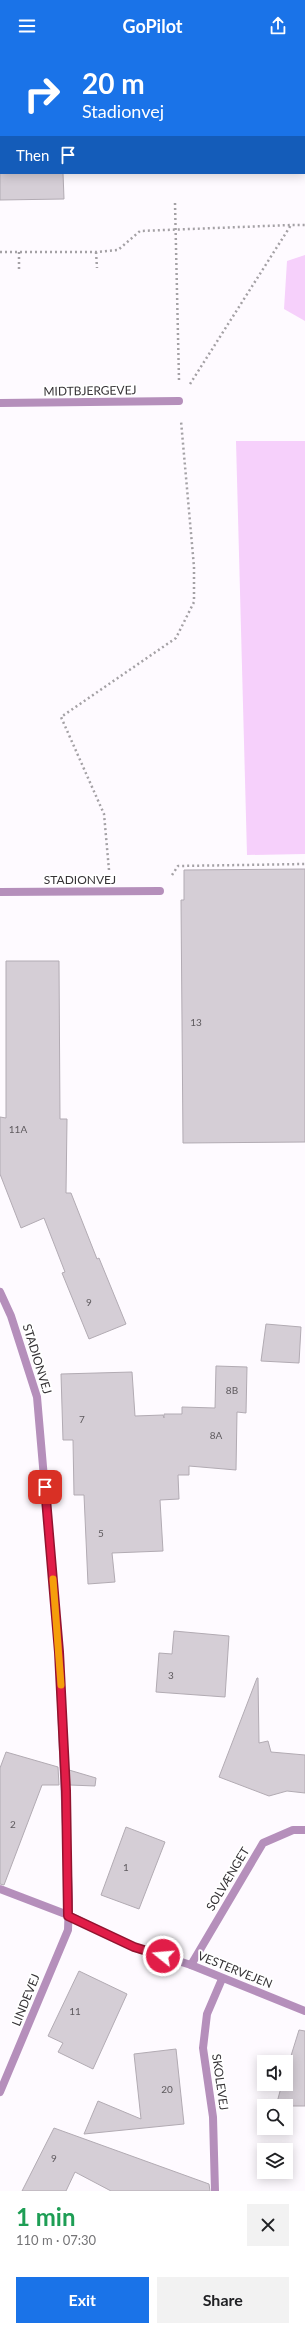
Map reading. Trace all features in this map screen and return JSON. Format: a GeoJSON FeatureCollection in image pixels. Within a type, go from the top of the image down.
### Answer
{"type":"FeatureCollection","features":[{"type":"Feature","properties":{"kind":"street","name":"MIDTBJERGEVEJ"},"geometry":{"type":"LineString","coordinates":[[0,404],[179,402]]}},
{"type":"Feature","properties":{"kind":"street","name":"STADIONVEJ"},"geometry":{"type":"LineString","coordinates":[[0,892],[160,891]]}},
{"type":"Feature","properties":{"kind":"street","name":"STADIONVEJ"},"geometry":{"type":"LineString","coordinates":[[0,1292],[11,1316],[37,1397],[59,1652],[66,1799],[68,1916]]}},
{"type":"Feature","properties":{"kind":"street","name":"SOLVÆNGET"},"geometry":{"type":"LineString","coordinates":[[191,1965],[263,1843],[293,1830],[305,1830]]}},
{"type":"Feature","properties":{"kind":"street","name":"VESTERVEJEN"},"geometry":{"type":"LineString","coordinates":[[0,1889],[68,1916],[134,1947],[191,1965],[222,1979],[305,2011]]}},
{"type":"Feature","properties":{"kind":"street","name":"LINDEVEJ"},"geometry":{"type":"LineString","coordinates":[[0,2092],[68,1930],[68,1916]]}},
{"type":"Feature","properties":{"kind":"street","name":"SKOLEVEJ"},"geometry":{"type":"LineString","coordinates":[[214,2191],[213,2117],[204,2048],[207,2014],[222,1979]]}},
{"type":"Feature","properties":{"kind":"path"},"geometry":{"type":"LineString","coordinates":[[111,892],[104,814],[61,717],[176,638],[194,602],[194,567],[179,402],[175,203]]}},
{"type":"Feature","properties":{"kind":"path"},"geometry":{"type":"LineString","coordinates":[[179,402],[291,225]]}},
{"type":"Feature","properties":{"kind":"path"},"geometry":{"type":"LineString","coordinates":[[0,252],[96,252],[118,250],[140,231],[175,231],[305,225]]}},
{"type":"Feature","properties":{"kind":"path"},"geometry":{"type":"LineString","coordinates":[[19,252],[20,269]]}},
{"type":"Feature","properties":{"kind":"path"},"geometry":{"type":"LineString","coordinates":[[96,252],[97,268]]}},
{"type":"Feature","properties":{"kind":"path"},"geometry":{"type":"LineString","coordinates":[[160,891],[178,866],[305,864]]}},
{"type":"Feature","properties":{"kind":"shaded area"},"geometry":{"type":"Polygon","coordinates":[[[305,255],[305,321],[284,309],[287,261],[305,255]]]}},
{"type":"Feature","properties":{"kind":"shaded area"},"geometry":{"type":"Polygon","coordinates":[[[236,441],[305,441],[305,854],[247,855],[236,441]]]}},
{"type":"Feature","properties":{"kind":"building"},"geometry":{"type":"Polygon","coordinates":[[[0,174],[63,174],[64,199],[0,200],[0,174]]]}},
{"type":"Feature","properties":{"kind":"building"},"geometry":{"type":"Polygon","coordinates":[[[305,869],[305,1142],[183,1143],[181,900],[184,900],[184,870],[305,869]]]}},
{"type":"Feature","properties":{"kind":"building"},"geometry":{"type":"Polygon","coordinates":[[[6,961],[59,961],[60,1119],[67,1119],[66,1193],[71,1193],[97,1259],[99,1258],[126,1324],[89,1339],[62,1273],[65,1272],[44,1218],[21,1228],[0,1174],[0,1117],[6,1118],[6,961]]]}},
{"type":"Feature","properties":{"kind":"building"},"geometry":{"type":"Polygon","coordinates":[[[266,1324],[301,1327],[299,1363],[261,1361],[266,1324]]]}},
{"type":"Feature","properties":{"kind":"building"},"geometry":{"type":"Polygon","coordinates":[[[216,1366],[247,1367],[246,1413],[237,1412],[236,1470],[189,1466],[189,1475],[178,1475],[179,1499],[160,1500],[163,1551],[112,1553],[115,1582],[88,1584],[84,1495],[74,1495],[73,1440],[63,1440],[61,1374],[132,1372],[135,1416],[163,1415],[164,1418],[164,1414],[182,1414],[182,1407],[215,1408],[216,1366]]]}},
{"type":"Feature","properties":{"kind":"building"},"geometry":{"type":"Polygon","coordinates":[[[174,1631],[229,1636],[225,1697],[156,1692],[159,1653],[172,1654],[174,1631]]]}},
{"type":"Feature","properties":{"kind":"building"},"geometry":{"type":"Polygon","coordinates":[[[257,1678],[259,1743],[268,1741],[271,1752],[305,1755],[305,1793],[287,1791],[269,1796],[219,1777],[257,1678]]]}},
{"type":"Feature","properties":{"kind":"building"},"geometry":{"type":"Polygon","coordinates":[[[6,1752],[58,1767],[59,1785],[42,1785],[4,1885],[0,1884],[0,1768],[6,1752]]]}},
{"type":"Feature","properties":{"kind":"building"},"geometry":{"type":"Polygon","coordinates":[[[69,1770],[96,1778],[95,1786],[70,1785],[69,1770]]]}},
{"type":"Feature","properties":{"kind":"building"},"geometry":{"type":"Polygon","coordinates":[[[126,1827],[165,1842],[139,1909],[101,1895],[126,1827]]]}},
{"type":"Feature","properties":{"kind":"building"},"geometry":{"type":"Polygon","coordinates":[[[79,1971],[127,1994],[93,2069],[58,2052],[63,2043],[48,2036],[79,1971]]]}},
{"type":"Feature","properties":{"kind":"building"},"geometry":{"type":"Polygon","coordinates":[[[299,2030],[305,2031],[305,2106],[293,2106],[293,2099],[278,2099],[280,2091],[293,2091],[293,2055],[291,2055],[299,2030]]]}},
{"type":"Feature","properties":{"kind":"building"},"geometry":{"type":"Polygon","coordinates":[[[176,2049],[184,2124],[84,2134],[98,2101],[141,2119],[134,2054],[176,2049]]]}},
{"type":"Feature","properties":{"kind":"building"},"geometry":{"type":"Polygon","coordinates":[[[54,2128],[209,2184],[210,2191],[111,2191],[75,2172],[66,2191],[22,2191],[54,2128]]]}},
{"type":"Feature","properties":{"kind":"slow traffic"},"geometry":{"type":"LineString","coordinates":[[53,1579],[61,1685]]}},
{"type":"Feature","properties":{"kind":"route"},"geometry":{"type":"LineString","coordinates":[[45,1487],[59,1652],[66,1791],[69,1901],[68,1916],[134,1947],[163,1956]]}}]}
